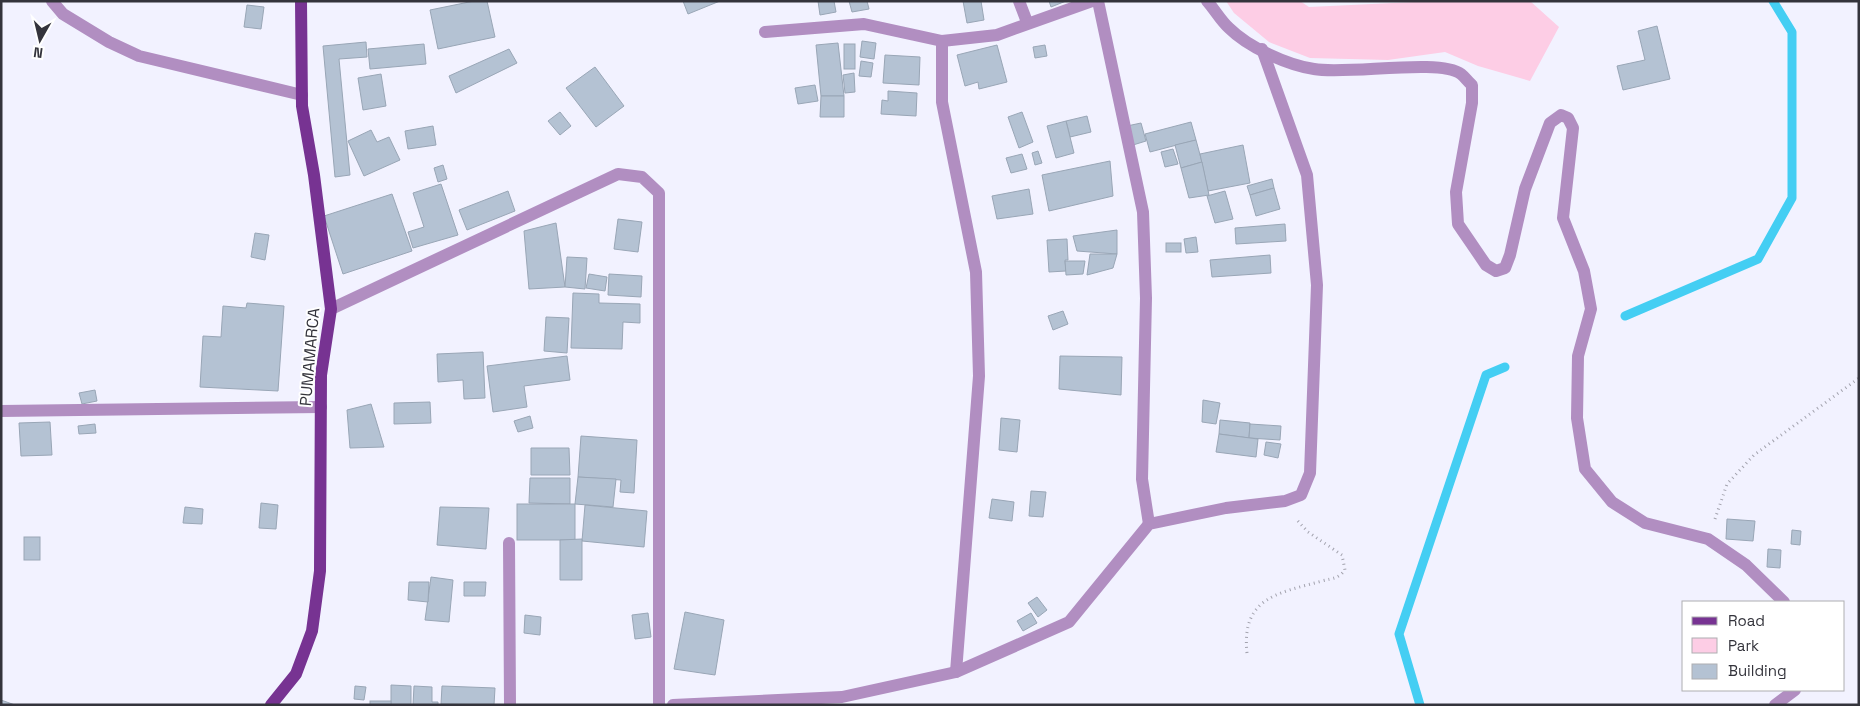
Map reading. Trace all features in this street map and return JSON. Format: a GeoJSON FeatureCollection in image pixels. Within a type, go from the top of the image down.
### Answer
{"type":"FeatureCollection","features":[{"type":"Feature","properties":{"kind":"main road","name":"PUMAMARCA"},"geometry":{"type":"LineString","coordinates":[[271,705],[296,674],[312,631],[320,571],[321,375],[331,309],[302,95],[301,1]]}},
{"type":"Feature","properties":{"kind":"street"},"geometry":{"type":"LineString","coordinates":[[52,1],[63,14],[109,42],[139,56],[302,95]]}},
{"type":"Feature","properties":{"kind":"street"},"geometry":{"type":"LineString","coordinates":[[1019,1],[1027,22]]}},
{"type":"Feature","properties":{"kind":"street"},"geometry":{"type":"LineString","coordinates":[[765,32],[864,24],[942,41],[997,35],[1027,22],[1092,1]]}},
{"type":"Feature","properties":{"kind":"street"},"geometry":{"type":"LineString","coordinates":[[1098,1],[1143,212],[1146,298],[1142,479],[1149,524]]}},
{"type":"Feature","properties":{"kind":"street"},"geometry":{"type":"LineString","coordinates":[[1207,1],[1227,27],[1242,38],[1286,62],[1313,69],[1338,72],[1425,66],[1460,73],[1472,85],[1472,103],[1456,192],[1458,224],[1486,265],[1496,271],[1505,268],[1510,255],[1525,189],[1550,123],[1561,115],[1568,118],[1573,128],[1563,218],[1584,271],[1591,309],[1578,356],[1577,418],[1584,468],[1612,502],[1644,523],[1708,538],[1746,565],[1783,601]]}},
{"type":"Feature","properties":{"kind":"street"},"geometry":{"type":"LineString","coordinates":[[942,41],[942,102],[976,272],[979,376],[956,672]]}},
{"type":"Feature","properties":{"kind":"street"},"geometry":{"type":"LineString","coordinates":[[673,705],[842,698],[956,672],[1069,622],[1149,524],[1226,508],[1285,501],[1301,495],[1310,473],[1317,285],[1307,175],[1262,49]]}},
{"type":"Feature","properties":{"kind":"street"},"geometry":{"type":"LineString","coordinates":[[331,309],[618,174],[642,176],[659,193],[659,705]]}},
{"type":"Feature","properties":{"kind":"street"},"geometry":{"type":"LineString","coordinates":[[1,410],[321,407]]}},
{"type":"Feature","properties":{"kind":"street"},"geometry":{"type":"LineString","coordinates":[[509,543],[510,705]]}},
{"type":"Feature","properties":{"kind":"street"},"geometry":{"type":"LineString","coordinates":[[1775,705],[1794,691]]}},
{"type":"Feature","properties":{"kind":"path"},"geometry":{"type":"LineString","coordinates":[[1708,538],[1727,484],[1754,455],[1859,378]]}},
{"type":"Feature","properties":{"kind":"path"},"geometry":{"type":"LineString","coordinates":[[1247,653],[1247,632],[1252,614],[1260,603],[1271,596],[1285,591],[1339,578],[1345,570],[1342,555],[1308,532],[1296,520],[1301,495]]}},
{"type":"Feature","properties":{"kind":"green space"},"geometry":{"type":"Polygon","coordinates":[[[1226,1],[1300,1],[1309,7],[1435,1],[1530,1],[1559,27],[1530,81],[1478,66],[1445,52],[1388,60],[1310,58],[1269,42],[1234,13],[1226,1]]]}},
{"type":"Feature","properties":{"kind":"building"},"geometry":{"type":"Polygon","coordinates":[[[474,1],[487,1],[495,37],[438,49],[430,10],[474,1]]]}},
{"type":"Feature","properties":{"kind":"building"},"geometry":{"type":"Polygon","coordinates":[[[683,1],[720,1],[688,14],[683,1]]]}},
{"type":"Feature","properties":{"kind":"building"},"geometry":{"type":"Polygon","coordinates":[[[818,1],[834,1],[836,12],[820,15],[818,1]]]}},
{"type":"Feature","properties":{"kind":"building"},"geometry":{"type":"Polygon","coordinates":[[[849,1],[867,1],[869,9],[852,12],[849,1]]]}},
{"type":"Feature","properties":{"kind":"building"},"geometry":{"type":"Polygon","coordinates":[[[963,1],[981,1],[984,20],[967,23],[963,1]]]}},
{"type":"Feature","properties":{"kind":"building"},"geometry":{"type":"Polygon","coordinates":[[[1049,1],[1066,1],[1051,7],[1049,1]]]}},
{"type":"Feature","properties":{"kind":"building"},"geometry":{"type":"Polygon","coordinates":[[[247,5],[264,7],[261,29],[244,27],[247,5]]]}},
{"type":"Feature","properties":{"kind":"building"},"geometry":{"type":"Polygon","coordinates":[[[1657,26],[1670,79],[1623,90],[1617,66],[1645,60],[1638,31],[1657,26]]]}},
{"type":"Feature","properties":{"kind":"building"},"geometry":{"type":"Polygon","coordinates":[[[862,41],[876,43],[874,59],[860,57],[862,41]]]}},
{"type":"Feature","properties":{"kind":"building"},"geometry":{"type":"Polygon","coordinates":[[[366,42],[367,57],[339,59],[350,175],[335,177],[323,46],[366,42]]]}},
{"type":"Feature","properties":{"kind":"building"},"geometry":{"type":"Polygon","coordinates":[[[838,43],[844,96],[821,96],[816,45],[838,43]]]}},
{"type":"Feature","properties":{"kind":"building"},"geometry":{"type":"Polygon","coordinates":[[[424,44],[426,64],[370,69],[368,49],[424,44]]]}},
{"type":"Feature","properties":{"kind":"building"},"geometry":{"type":"Polygon","coordinates":[[[844,44],[855,44],[855,69],[844,69],[844,44]]]}},
{"type":"Feature","properties":{"kind":"building"},"geometry":{"type":"Polygon","coordinates":[[[997,45],[1007,82],[979,89],[978,82],[965,86],[957,55],[997,45]]]}},
{"type":"Feature","properties":{"kind":"building"},"geometry":{"type":"Polygon","coordinates":[[[1045,45],[1047,56],[1035,58],[1033,47],[1045,45]]]}},
{"type":"Feature","properties":{"kind":"building"},"geometry":{"type":"Polygon","coordinates":[[[509,49],[517,63],[456,93],[449,76],[509,49]]]}},
{"type":"Feature","properties":{"kind":"building"},"geometry":{"type":"Polygon","coordinates":[[[885,55],[920,57],[919,85],[883,83],[885,55]]]}},
{"type":"Feature","properties":{"kind":"building"},"geometry":{"type":"Polygon","coordinates":[[[861,61],[873,63],[871,77],[859,76],[861,61]]]}},
{"type":"Feature","properties":{"kind":"building"},"geometry":{"type":"Polygon","coordinates":[[[595,67],[624,106],[596,127],[566,88],[595,67]]]}},
{"type":"Feature","properties":{"kind":"building"},"geometry":{"type":"Polygon","coordinates":[[[854,73],[855,92],[845,93],[843,75],[854,73]]]}},
{"type":"Feature","properties":{"kind":"building"},"geometry":{"type":"Polygon","coordinates":[[[381,74],[386,106],[363,110],[358,78],[381,74]]]}},
{"type":"Feature","properties":{"kind":"building"},"geometry":{"type":"Polygon","coordinates":[[[815,85],[818,101],[798,104],[795,88],[815,85]]]}},
{"type":"Feature","properties":{"kind":"building"},"geometry":{"type":"Polygon","coordinates":[[[888,91],[917,93],[916,116],[881,114],[882,100],[888,101],[888,91]]]}},
{"type":"Feature","properties":{"kind":"building"},"geometry":{"type":"Polygon","coordinates":[[[821,96],[844,96],[844,117],[820,117],[821,96]]]}},
{"type":"Feature","properties":{"kind":"building"},"geometry":{"type":"Polygon","coordinates":[[[560,112],[571,126],[560,135],[548,121],[560,112]]]}},
{"type":"Feature","properties":{"kind":"building"},"geometry":{"type":"Polygon","coordinates":[[[1022,112],[1033,142],[1019,148],[1008,117],[1022,112]]]}},
{"type":"Feature","properties":{"kind":"building"},"geometry":{"type":"Polygon","coordinates":[[[1087,116],[1091,132],[1070,137],[1066,121],[1087,116]]]}},
{"type":"Feature","properties":{"kind":"building"},"geometry":{"type":"Polygon","coordinates":[[[1066,121],[1074,153],[1056,158],[1047,126],[1066,121]]]}},
{"type":"Feature","properties":{"kind":"building"},"geometry":{"type":"Polygon","coordinates":[[[1191,122],[1196,140],[1150,152],[1145,134],[1191,122]]]}},
{"type":"Feature","properties":{"kind":"building"},"geometry":{"type":"Polygon","coordinates":[[[1141,123],[1146,141],[1133,145],[1127,126],[1141,123]]]}},
{"type":"Feature","properties":{"kind":"building"},"geometry":{"type":"Polygon","coordinates":[[[433,126],[436,145],[408,149],[405,131],[433,126]]]}},
{"type":"Feature","properties":{"kind":"building"},"geometry":{"type":"Polygon","coordinates":[[[371,130],[377,142],[389,137],[400,160],[364,176],[348,141],[371,130]]]}},
{"type":"Feature","properties":{"kind":"building"},"geometry":{"type":"Polygon","coordinates":[[[1196,140],[1202,162],[1181,168],[1175,145],[1196,140]]]}},
{"type":"Feature","properties":{"kind":"building"},"geometry":{"type":"Polygon","coordinates":[[[1243,145],[1250,183],[1208,191],[1200,154],[1243,145]]]}},
{"type":"Feature","properties":{"kind":"building"},"geometry":{"type":"Polygon","coordinates":[[[1173,149],[1178,164],[1165,167],[1161,152],[1173,149]]]}},
{"type":"Feature","properties":{"kind":"building"},"geometry":{"type":"Polygon","coordinates":[[[1038,151],[1042,163],[1035,165],[1032,153],[1038,151]]]}},
{"type":"Feature","properties":{"kind":"building"},"geometry":{"type":"Polygon","coordinates":[[[1022,154],[1027,169],[1011,173],[1006,158],[1022,154]]]}},
{"type":"Feature","properties":{"kind":"building"},"geometry":{"type":"Polygon","coordinates":[[[1110,161],[1113,196],[1049,211],[1042,175],[1110,161]]]}},
{"type":"Feature","properties":{"kind":"building"},"geometry":{"type":"Polygon","coordinates":[[[1202,162],[1209,195],[1189,198],[1181,168],[1202,162]]]}},
{"type":"Feature","properties":{"kind":"building"},"geometry":{"type":"Polygon","coordinates":[[[443,165],[447,179],[438,182],[434,168],[443,165]]]}},
{"type":"Feature","properties":{"kind":"building"},"geometry":{"type":"Polygon","coordinates":[[[1272,179],[1274,188],[1250,195],[1247,186],[1272,179]]]}},
{"type":"Feature","properties":{"kind":"building"},"geometry":{"type":"Polygon","coordinates":[[[441,184],[458,235],[413,248],[408,232],[424,227],[413,193],[441,184]]]}},
{"type":"Feature","properties":{"kind":"building"},"geometry":{"type":"Polygon","coordinates":[[[1274,188],[1280,209],[1256,216],[1250,195],[1274,188]]]}},
{"type":"Feature","properties":{"kind":"building"},"geometry":{"type":"Polygon","coordinates":[[[1029,189],[1033,214],[997,219],[992,196],[1029,189]]]}},
{"type":"Feature","properties":{"kind":"building"},"geometry":{"type":"Polygon","coordinates":[[[508,191],[515,211],[467,230],[459,210],[508,191]]]}},
{"type":"Feature","properties":{"kind":"building"},"geometry":{"type":"Polygon","coordinates":[[[1225,191],[1233,219],[1215,223],[1207,196],[1225,191]]]}},
{"type":"Feature","properties":{"kind":"building"},"geometry":{"type":"Polygon","coordinates":[[[392,194],[412,251],[343,274],[324,216],[392,194]]]}},
{"type":"Feature","properties":{"kind":"building"},"geometry":{"type":"Polygon","coordinates":[[[618,219],[642,222],[638,252],[614,249],[618,219]]]}},
{"type":"Feature","properties":{"kind":"building"},"geometry":{"type":"Polygon","coordinates":[[[556,223],[565,287],[529,289],[524,231],[556,223]]]}},
{"type":"Feature","properties":{"kind":"building"},"geometry":{"type":"Polygon","coordinates":[[[1285,224],[1286,241],[1236,244],[1235,228],[1285,224]]]}},
{"type":"Feature","properties":{"kind":"building"},"geometry":{"type":"Polygon","coordinates":[[[1117,230],[1117,254],[1077,251],[1073,236],[1117,230]]]}},
{"type":"Feature","properties":{"kind":"building"},"geometry":{"type":"Polygon","coordinates":[[[255,233],[269,235],[265,260],[251,257],[255,233]]]}},
{"type":"Feature","properties":{"kind":"building"},"geometry":{"type":"Polygon","coordinates":[[[1196,237],[1198,252],[1186,253],[1184,239],[1196,237]]]}},
{"type":"Feature","properties":{"kind":"building"},"geometry":{"type":"Polygon","coordinates":[[[1067,239],[1068,260],[1065,260],[1066,271],[1049,272],[1047,240],[1067,239]]]}},
{"type":"Feature","properties":{"kind":"building"},"geometry":{"type":"Polygon","coordinates":[[[1166,243],[1181,243],[1181,252],[1166,252],[1166,243]]]}},
{"type":"Feature","properties":{"kind":"building"},"geometry":{"type":"Polygon","coordinates":[[[1090,254],[1117,254],[1113,268],[1087,275],[1090,254]]]}},
{"type":"Feature","properties":{"kind":"building"},"geometry":{"type":"Polygon","coordinates":[[[1270,255],[1271,273],[1212,277],[1210,260],[1270,255]]]}},
{"type":"Feature","properties":{"kind":"building"},"geometry":{"type":"Polygon","coordinates":[[[567,257],[587,258],[585,289],[565,287],[567,257]]]}},
{"type":"Feature","properties":{"kind":"building"},"geometry":{"type":"Polygon","coordinates":[[[1065,261],[1085,261],[1083,274],[1066,275],[1065,261]]]}},
{"type":"Feature","properties":{"kind":"building"},"geometry":{"type":"Polygon","coordinates":[[[589,274],[607,277],[605,291],[586,288],[589,274]]]}},
{"type":"Feature","properties":{"kind":"building"},"geometry":{"type":"Polygon","coordinates":[[[609,274],[642,276],[641,297],[608,295],[609,274]]]}},
{"type":"Feature","properties":{"kind":"building"},"geometry":{"type":"Polygon","coordinates":[[[573,293],[599,294],[599,303],[640,304],[640,323],[623,322],[622,349],[571,348],[573,293]]]}},
{"type":"Feature","properties":{"kind":"building"},"geometry":{"type":"Polygon","coordinates":[[[247,303],[284,306],[278,391],[200,387],[203,336],[221,337],[223,306],[246,308],[247,303]]]}},
{"type":"Feature","properties":{"kind":"building"},"geometry":{"type":"Polygon","coordinates":[[[1063,311],[1068,324],[1053,330],[1048,316],[1063,311]]]}},
{"type":"Feature","properties":{"kind":"building"},"geometry":{"type":"Polygon","coordinates":[[[546,317],[569,318],[567,353],[544,351],[546,317]]]}},
{"type":"Feature","properties":{"kind":"building"},"geometry":{"type":"Polygon","coordinates":[[[483,352],[485,398],[464,399],[463,380],[438,382],[437,354],[483,352]]]}},
{"type":"Feature","properties":{"kind":"building"},"geometry":{"type":"Polygon","coordinates":[[[567,356],[570,380],[524,386],[527,407],[493,412],[487,366],[567,356]]]}},
{"type":"Feature","properties":{"kind":"building"},"geometry":{"type":"Polygon","coordinates":[[[1060,356],[1122,357],[1121,395],[1059,389],[1060,356]]]}},
{"type":"Feature","properties":{"kind":"building"},"geometry":{"type":"Polygon","coordinates":[[[95,390],[97,401],[82,404],[79,393],[95,390]]]}},
{"type":"Feature","properties":{"kind":"building"},"geometry":{"type":"Polygon","coordinates":[[[1203,400],[1220,403],[1216,424],[1202,422],[1203,400]]]}},
{"type":"Feature","properties":{"kind":"building"},"geometry":{"type":"Polygon","coordinates":[[[430,402],[431,423],[394,424],[394,403],[430,402]]]}},
{"type":"Feature","properties":{"kind":"building"},"geometry":{"type":"Polygon","coordinates":[[[371,404],[384,447],[350,448],[347,410],[371,404]]]}},
{"type":"Feature","properties":{"kind":"building"},"geometry":{"type":"Polygon","coordinates":[[[530,416],[533,428],[518,432],[514,421],[530,416]]]}},
{"type":"Feature","properties":{"kind":"building"},"geometry":{"type":"Polygon","coordinates":[[[1001,418],[1020,420],[1017,452],[999,450],[1001,418]]]}},
{"type":"Feature","properties":{"kind":"building"},"geometry":{"type":"Polygon","coordinates":[[[1220,420],[1250,423],[1249,438],[1219,434],[1220,420]]]}},
{"type":"Feature","properties":{"kind":"building"},"geometry":{"type":"Polygon","coordinates":[[[50,422],[52,455],[21,456],[19,423],[50,422]]]}},
{"type":"Feature","properties":{"kind":"building"},"geometry":{"type":"Polygon","coordinates":[[[95,424],[96,433],[79,434],[78,426],[95,424]]]}},
{"type":"Feature","properties":{"kind":"building"},"geometry":{"type":"Polygon","coordinates":[[[1250,424],[1281,426],[1280,440],[1249,438],[1250,424]]]}},
{"type":"Feature","properties":{"kind":"building"},"geometry":{"type":"Polygon","coordinates":[[[1219,434],[1258,439],[1256,457],[1216,452],[1219,434]]]}},
{"type":"Feature","properties":{"kind":"building"},"geometry":{"type":"Polygon","coordinates":[[[581,436],[637,440],[634,493],[620,492],[621,480],[578,477],[581,436]]]}},
{"type":"Feature","properties":{"kind":"building"},"geometry":{"type":"Polygon","coordinates":[[[1266,442],[1281,444],[1278,458],[1264,455],[1266,442]]]}},
{"type":"Feature","properties":{"kind":"building"},"geometry":{"type":"Polygon","coordinates":[[[531,448],[569,448],[570,475],[531,475],[531,448]]]}},
{"type":"Feature","properties":{"kind":"building"},"geometry":{"type":"Polygon","coordinates":[[[578,477],[616,479],[613,507],[575,504],[578,477]]]}},
{"type":"Feature","properties":{"kind":"building"},"geometry":{"type":"Polygon","coordinates":[[[530,478],[570,478],[570,504],[529,503],[530,478]]]}},
{"type":"Feature","properties":{"kind":"building"},"geometry":{"type":"Polygon","coordinates":[[[1031,491],[1046,492],[1043,517],[1029,516],[1031,491]]]}},
{"type":"Feature","properties":{"kind":"building"},"geometry":{"type":"Polygon","coordinates":[[[992,499],[1014,502],[1012,521],[989,518],[992,499]]]}},
{"type":"Feature","properties":{"kind":"building"},"geometry":{"type":"Polygon","coordinates":[[[261,503],[278,505],[276,529],[259,528],[261,503]]]}},
{"type":"Feature","properties":{"kind":"building"},"geometry":{"type":"Polygon","coordinates":[[[517,504],[575,504],[575,540],[517,540],[517,504]]]}},
{"type":"Feature","properties":{"kind":"building"},"geometry":{"type":"Polygon","coordinates":[[[585,505],[647,511],[644,547],[582,541],[585,505]]]}},
{"type":"Feature","properties":{"kind":"building"},"geometry":{"type":"Polygon","coordinates":[[[185,507],[203,509],[202,524],[183,523],[185,507]]]}},
{"type":"Feature","properties":{"kind":"building"},"geometry":{"type":"Polygon","coordinates":[[[440,507],[489,508],[486,549],[437,545],[440,507]]]}},
{"type":"Feature","properties":{"kind":"building"},"geometry":{"type":"Polygon","coordinates":[[[1727,519],[1755,521],[1753,541],[1726,539],[1727,519]]]}},
{"type":"Feature","properties":{"kind":"building"},"geometry":{"type":"Polygon","coordinates":[[[1792,530],[1801,531],[1800,545],[1791,544],[1792,530]]]}},
{"type":"Feature","properties":{"kind":"building"},"geometry":{"type":"Polygon","coordinates":[[[24,537],[40,537],[40,560],[24,560],[24,537]]]}},
{"type":"Feature","properties":{"kind":"building"},"geometry":{"type":"Polygon","coordinates":[[[582,539],[582,580],[560,580],[560,540],[582,539]]]}},
{"type":"Feature","properties":{"kind":"building"},"geometry":{"type":"Polygon","coordinates":[[[1768,549],[1781,550],[1780,568],[1767,567],[1768,549]]]}},
{"type":"Feature","properties":{"kind":"building"},"geometry":{"type":"Polygon","coordinates":[[[431,577],[453,580],[449,622],[425,620],[431,577]]]}},
{"type":"Feature","properties":{"kind":"building"},"geometry":{"type":"Polygon","coordinates":[[[409,582],[429,582],[428,602],[408,600],[409,582]]]}},
{"type":"Feature","properties":{"kind":"building"},"geometry":{"type":"Polygon","coordinates":[[[464,582],[486,582],[485,596],[464,596],[464,582]]]}},
{"type":"Feature","properties":{"kind":"building"},"geometry":{"type":"Polygon","coordinates":[[[1037,597],[1047,610],[1038,617],[1028,603],[1037,597]]]}},
{"type":"Feature","properties":{"kind":"building"},"geometry":{"type":"Polygon","coordinates":[[[685,612],[724,620],[715,675],[674,669],[685,612]]]}},
{"type":"Feature","properties":{"kind":"building"},"geometry":{"type":"Polygon","coordinates":[[[648,613],[651,637],[635,639],[632,615],[648,613]]]}},
{"type":"Feature","properties":{"kind":"building"},"geometry":{"type":"Polygon","coordinates":[[[1031,613],[1037,623],[1023,631],[1017,621],[1031,613]]]}},
{"type":"Feature","properties":{"kind":"building"},"geometry":{"type":"Polygon","coordinates":[[[525,615],[541,617],[540,635],[524,633],[525,615]]]}},
{"type":"Feature","properties":{"kind":"building"},"geometry":{"type":"Polygon","coordinates":[[[391,685],[411,686],[411,705],[391,705],[391,685]]]}},
{"type":"Feature","properties":{"kind":"building"},"geometry":{"type":"Polygon","coordinates":[[[355,686],[366,687],[364,700],[354,699],[355,686]]]}},
{"type":"Feature","properties":{"kind":"building"},"geometry":{"type":"Polygon","coordinates":[[[414,686],[432,687],[432,702],[438,702],[438,705],[413,705],[414,686]]]}},
{"type":"Feature","properties":{"kind":"building"},"geometry":{"type":"Polygon","coordinates":[[[442,686],[495,688],[494,705],[441,704],[442,686]]]}},
{"type":"Feature","properties":{"kind":"building"},"geometry":{"type":"Polygon","coordinates":[[[1,700],[15,705],[1,705],[1,700]]]}},
{"type":"Feature","properties":{"kind":"building"},"geometry":{"type":"Polygon","coordinates":[[[370,701],[391,701],[391,705],[370,705],[370,701]]]}},
{"type":"Feature","properties":{"kind":"waterway"},"geometry":{"type":"LineString","coordinates":[[1625,316],[1758,259],[1792,198],[1792,32],[1773,1]]}},
{"type":"Feature","properties":{"kind":"waterway"},"geometry":{"type":"LineString","coordinates":[[1420,705],[1399,634],[1486,375],[1505,367]]}}]}
